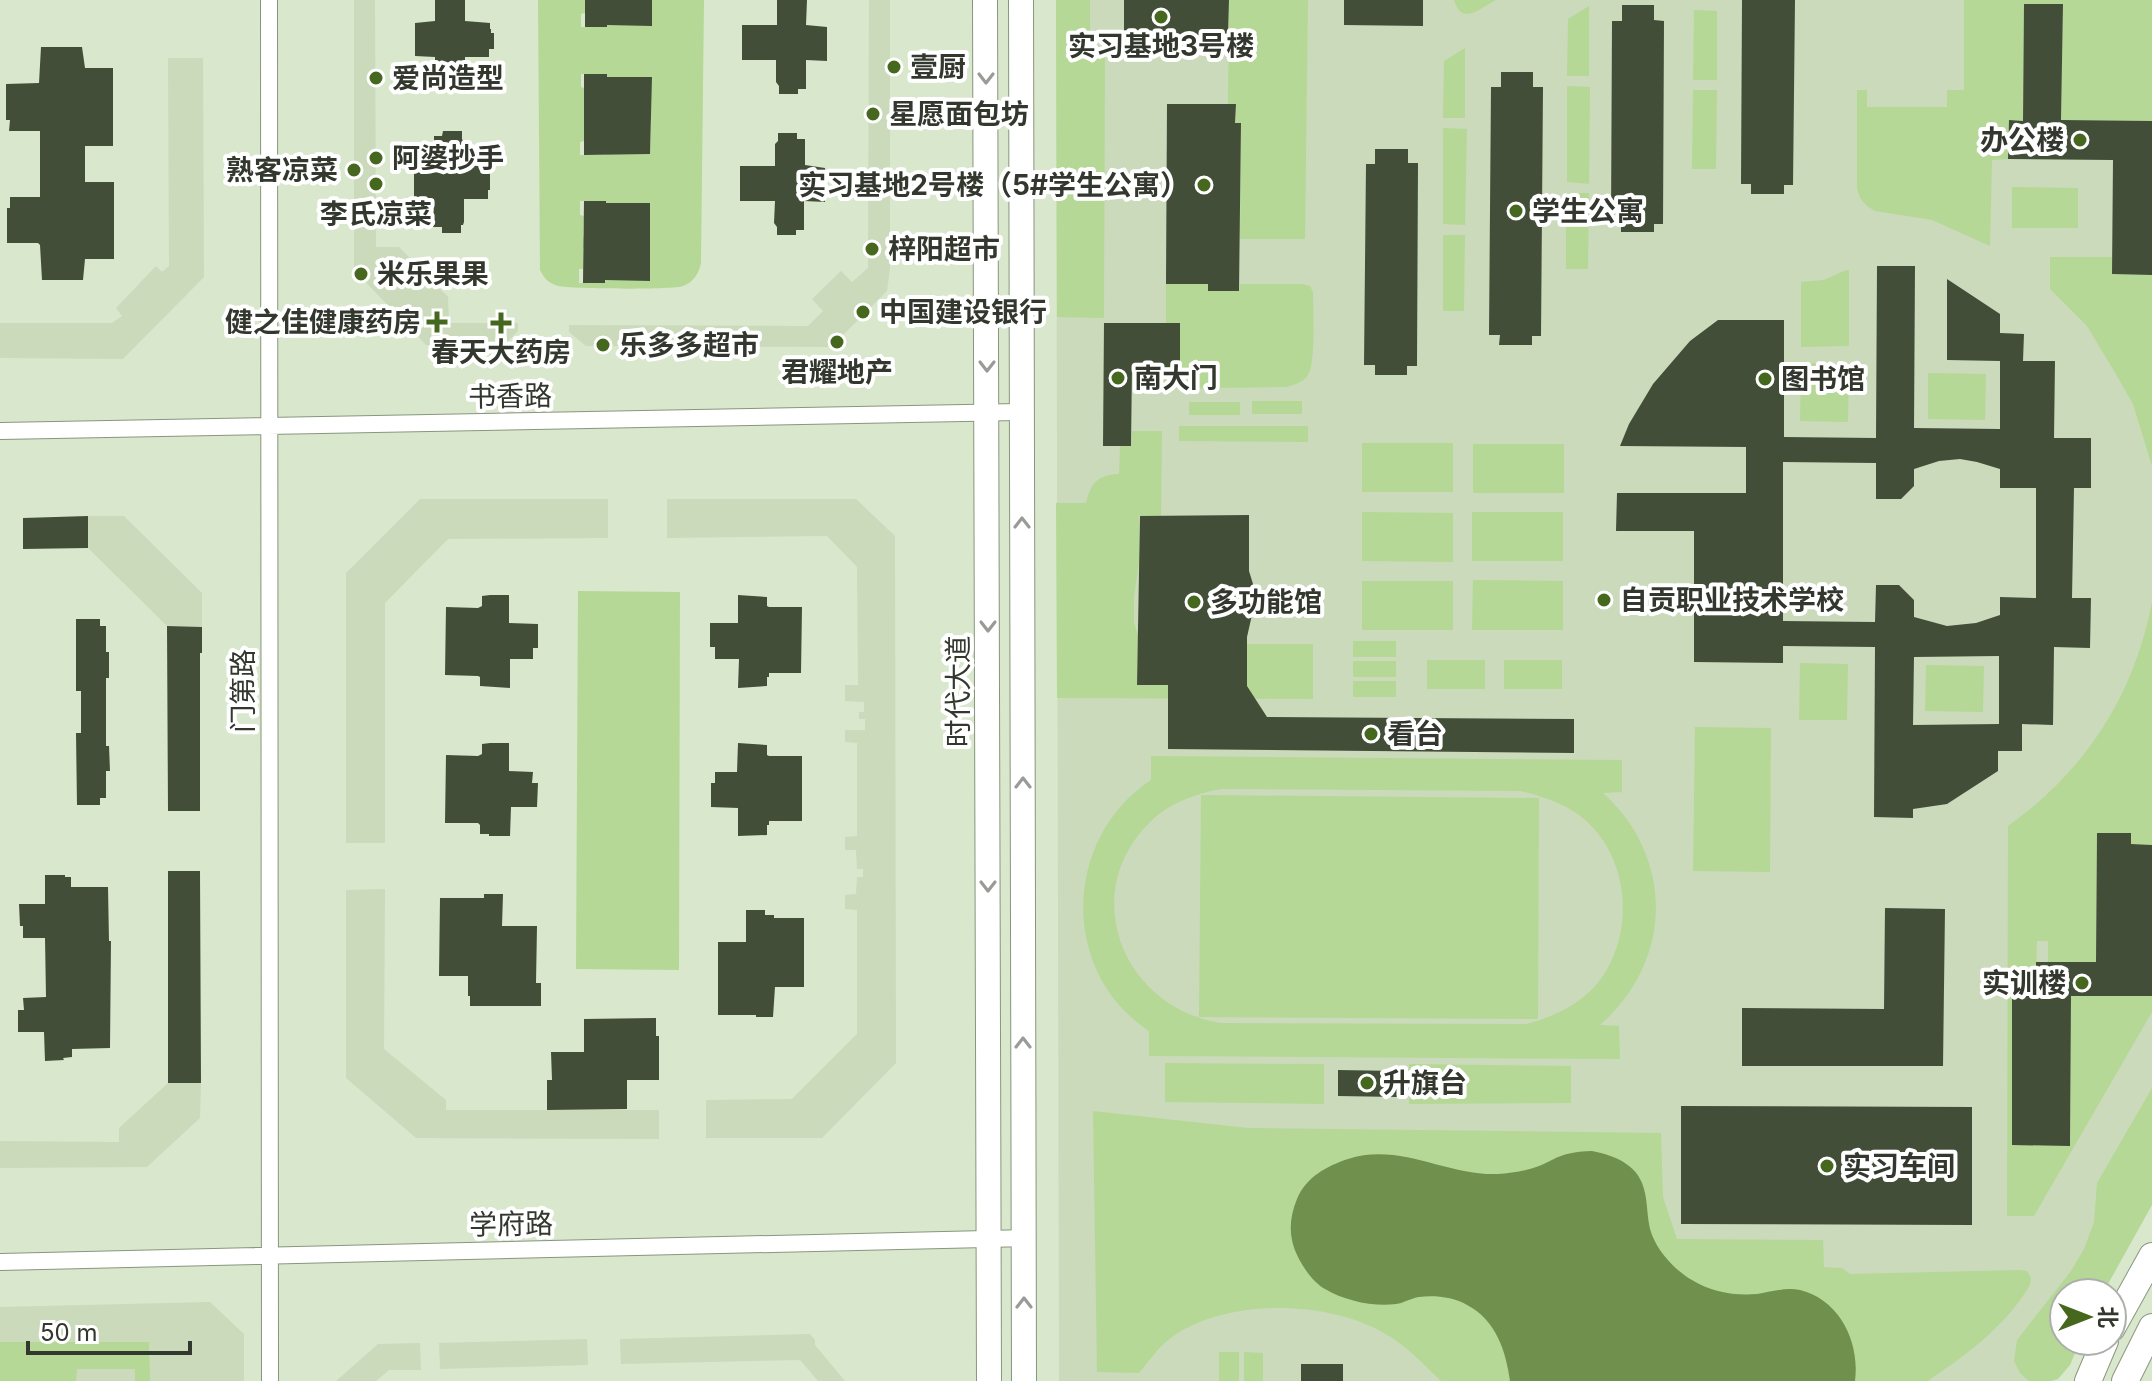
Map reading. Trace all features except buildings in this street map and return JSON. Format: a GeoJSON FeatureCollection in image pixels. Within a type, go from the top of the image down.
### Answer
{"type":"FeatureCollection","features":[{"type":"Feature","properties":{"kind":"main road","name":"时代大道"},"geometry":{"type":"LineString","coordinates":[[985,0],[989,1381]]}},
{"type":"Feature","properties":{"kind":"main road"},"geometry":{"type":"LineString","coordinates":[[1021,0],[1024,1381]]}},
{"type":"Feature","properties":{"kind":"main road"},"geometry":{"type":"LineString","coordinates":[[2128,1299],[2152,1256]]}},
{"type":"Feature","properties":{"kind":"main road"},"geometry":{"type":"LineString","coordinates":[[2125,1381],[2152,1327]]}},
{"type":"Feature","properties":{"kind":"main road"},"geometry":{"type":"LineString","coordinates":[[2088,1381],[2098,1357]]}},
{"type":"Feature","properties":{"kind":"street","name":"门第路"},"geometry":{"type":"LineString","coordinates":[[269,0],[270,1381]]}},
{"type":"Feature","properties":{"kind":"street","name":"书香路"},"geometry":{"type":"LineString","coordinates":[[0,431],[1022,412]]}},
{"type":"Feature","properties":{"kind":"street","name":"学府路"},"geometry":{"type":"LineString","coordinates":[[0,1262],[1024,1238]]}},
{"type":"Feature","properties":{"kind":"shaded area"},"geometry":{"type":"Polygon","coordinates":[[[354,0],[375,0],[376,247],[399,247],[448,297],[449,323],[518,323],[518,331],[504,345],[426,345],[354,270],[354,0]]]}},
{"type":"Feature","properties":{"kind":"shaded area"},"geometry":{"type":"Polygon","coordinates":[[[538,0],[585,0],[581,27],[607,27],[607,22],[652,25],[652,0],[704,0],[701,263],[697,274],[683,286],[600,288],[558,286],[547,280],[540,270],[538,0]],[[581,74],[584,141],[580,142],[580,155],[606,155],[606,148],[630,154],[650,154],[651,121],[640,110],[651,110],[651,77],[630,77],[630,82],[607,81],[607,74],[581,74]],[[580,201],[580,215],[584,216],[583,236],[592,247],[583,248],[579,283],[604,283],[605,277],[650,281],[650,204],[606,207],[606,201],[580,201]]]}},
{"type":"Feature","properties":{"kind":"shaded area"},"geometry":{"type":"Polygon","coordinates":[[[869,0],[890,0],[890,268],[887,291],[831,347],[586,346],[569,332],[569,325],[808,326],[823,311],[812,299],[841,271],[852,282],[868,268],[869,0]]]}},
{"type":"Feature","properties":{"kind":"shaded area","name":"自贡职业技术学校"},"geometry":{"type":"Polygon","coordinates":[[[1056,0],[2152,0],[2152,1145],[2074,1277],[2048,1277],[2048,1342],[2029,1381],[1059,1381],[1056,0]]]}},
{"type":"Feature","properties":{"kind":"shaded area"},"geometry":{"type":"Polygon","coordinates":[[[1056,0],[1090,0],[1090,57],[1105,57],[1104,318],[1057,317],[1056,0]]]}},
{"type":"Feature","properties":{"kind":"shaded area"},"geometry":{"type":"Polygon","coordinates":[[[1229,0],[1308,0],[1305,239],[1240,239],[1241,124],[1235,123],[1236,105],[1228,104],[1229,0]]]}},
{"type":"Feature","properties":{"kind":"shaded area"},"geometry":{"type":"Polygon","coordinates":[[[1454,0],[1496,0],[1467,14],[1457,8],[1454,0]]]}},
{"type":"Feature","properties":{"kind":"shaded area"},"geometry":{"type":"Polygon","coordinates":[[[1964,0],[2152,0],[2152,121],[2061,120],[2063,5],[2024,4],[2023,121],[2009,121],[2008,159],[1992,160],[1990,246],[1932,220],[1875,211],[1860,198],[1857,188],[1857,90],[1867,90],[1867,107],[1947,107],[1947,90],[1964,90],[1964,0]]]}},
{"type":"Feature","properties":{"kind":"shaded area"},"geometry":{"type":"Polygon","coordinates":[[[1589,6],[1589,76],[1567,76],[1568,19],[1589,6]]]}},
{"type":"Feature","properties":{"kind":"shaded area"},"geometry":{"type":"Polygon","coordinates":[[[1694,10],[1717,11],[1717,80],[1693,80],[1694,10]]]}},
{"type":"Feature","properties":{"kind":"shaded area"},"geometry":{"type":"Polygon","coordinates":[[[1465,48],[1465,118],[1443,118],[1444,61],[1465,48]]]}},
{"type":"Feature","properties":{"kind":"shaded area"},"geometry":{"type":"Polygon","coordinates":[[[168,58],[203,58],[204,277],[123,359],[0,358],[0,323],[112,323],[122,316],[116,308],[156,266],[162,272],[169,266],[168,58]]]}},
{"type":"Feature","properties":{"kind":"shaded area"},"geometry":{"type":"Polygon","coordinates":[[[1567,86],[1590,87],[1589,184],[1567,182],[1567,86]]]}},
{"type":"Feature","properties":{"kind":"shaded area"},"geometry":{"type":"Polygon","coordinates":[[[1693,90],[1717,90],[1716,169],[1692,169],[1693,90]]]}},
{"type":"Feature","properties":{"kind":"shaded area"},"geometry":{"type":"Polygon","coordinates":[[[1443,128],[1467,129],[1465,225],[1443,224],[1443,128]]]}},
{"type":"Feature","properties":{"kind":"shaded area"},"geometry":{"type":"Polygon","coordinates":[[[2012,187],[2078,188],[2078,228],[2012,228],[2012,187]]]}},
{"type":"Feature","properties":{"kind":"shaded area"},"geometry":{"type":"Polygon","coordinates":[[[1566,193],[1589,193],[1588,269],[1566,269],[1566,193]]]}},
{"type":"Feature","properties":{"kind":"shaded area"},"geometry":{"type":"Polygon","coordinates":[[[1443,235],[1465,235],[1464,311],[1443,311],[1443,235]]]}},
{"type":"Feature","properties":{"kind":"shaded area"},"geometry":{"type":"Polygon","coordinates":[[[2152,240],[2152,466],[2133,404],[2114,371],[2087,326],[2050,289],[2050,257],[2112,257],[2112,274],[2151,275],[2152,240]]]}},
{"type":"Feature","properties":{"kind":"shaded area"},"geometry":{"type":"Polygon","coordinates":[[[1849,270],[1849,346],[1801,347],[1801,282],[1824,280],[1849,270]]]}},
{"type":"Feature","properties":{"kind":"shaded area"},"geometry":{"type":"Polygon","coordinates":[[[1166,284],[1208,284],[1208,291],[1239,291],[1240,284],[1310,286],[1313,292],[1314,335],[1308,375],[1301,382],[1286,387],[1132,389],[1132,367],[1180,367],[1180,323],[1166,323],[1166,284]]]}},
{"type":"Feature","properties":{"kind":"shaded area"},"geometry":{"type":"Polygon","coordinates":[[[1801,363],[1849,364],[1848,422],[1800,421],[1801,363]]]}},
{"type":"Feature","properties":{"kind":"shaded area"},"geometry":{"type":"Polygon","coordinates":[[[1928,373],[1986,374],[1985,420],[1928,419],[1928,373]]]}},
{"type":"Feature","properties":{"kind":"shaded area"},"geometry":{"type":"Polygon","coordinates":[[[1252,401],[1302,401],[1302,414],[1252,414],[1252,401]]]}},
{"type":"Feature","properties":{"kind":"shaded area"},"geometry":{"type":"Polygon","coordinates":[[[1189,402],[1240,402],[1240,415],[1189,415],[1189,402]]]}},
{"type":"Feature","properties":{"kind":"shaded area"},"geometry":{"type":"Polygon","coordinates":[[[1179,426],[1308,426],[1308,442],[1179,441],[1179,426]]]}},
{"type":"Feature","properties":{"kind":"shaded area"},"geometry":{"type":"Polygon","coordinates":[[[1132,431],[1162,431],[1161,516],[1139,516],[1139,563],[1134,597],[1134,623],[1138,635],[1137,685],[1246,686],[1247,644],[1313,644],[1313,699],[1057,698],[1056,503],[1086,503],[1096,481],[1119,474],[1120,446],[1131,446],[1132,431]]]}},
{"type":"Feature","properties":{"kind":"shaded area"},"geometry":{"type":"Polygon","coordinates":[[[1362,443],[1453,443],[1453,492],[1362,492],[1362,443]]]}},
{"type":"Feature","properties":{"kind":"shaded area"},"geometry":{"type":"Polygon","coordinates":[[[1473,444],[1564,444],[1564,493],[1473,493],[1473,444]]]}},
{"type":"Feature","properties":{"kind":"shaded area"},"geometry":{"type":"Polygon","coordinates":[[[420,499],[608,499],[608,538],[448,539],[385,603],[385,843],[346,843],[346,573],[420,499]]]}},
{"type":"Feature","properties":{"kind":"shaded area"},"geometry":{"type":"Polygon","coordinates":[[[667,499],[856,499],[895,536],[896,1063],[822,1138],[706,1138],[706,1100],[792,1099],[857,1034],[857,910],[845,909],[845,895],[856,894],[857,877],[863,877],[863,869],[857,869],[856,850],[845,850],[845,837],[857,836],[857,743],[845,742],[845,730],[865,730],[865,719],[859,719],[859,712],[864,712],[864,702],[845,701],[845,685],[858,685],[857,567],[827,536],[667,538],[667,499]]]}},
{"type":"Feature","properties":{"kind":"shaded area"},"geometry":{"type":"Polygon","coordinates":[[[1362,512],[1453,513],[1453,562],[1362,561],[1362,512]]]}},
{"type":"Feature","properties":{"kind":"shaded area"},"geometry":{"type":"Polygon","coordinates":[[[1472,512],[1563,512],[1563,561],[1472,561],[1472,512]]]}},
{"type":"Feature","properties":{"kind":"shaded area"},"geometry":{"type":"Polygon","coordinates":[[[88,516],[124,516],[202,593],[202,627],[167,626],[88,548],[88,516]]]}},
{"type":"Feature","properties":{"kind":"shaded area"},"geometry":{"type":"Polygon","coordinates":[[[1473,580],[1563,581],[1563,630],[1472,630],[1473,580]]]}},
{"type":"Feature","properties":{"kind":"shaded area"},"geometry":{"type":"Polygon","coordinates":[[[1362,581],[1453,581],[1453,630],[1362,630],[1362,581]]]}},
{"type":"Feature","properties":{"kind":"shaded area"},"geometry":{"type":"Polygon","coordinates":[[[578,591],[680,592],[679,970],[576,969],[578,591]]]}},
{"type":"Feature","properties":{"kind":"shaded area"},"geometry":{"type":"Polygon","coordinates":[[[2152,602],[2152,845],[2131,844],[2130,833],[2097,833],[2096,962],[2048,962],[2048,941],[2037,941],[2036,971],[2012,972],[2012,1145],[2070,1145],[2071,996],[2152,996],[2152,1012],[2034,1216],[2007,1216],[2008,826],[2060,781],[2102,729],[2133,669],[2152,602]]]}},
{"type":"Feature","properties":{"kind":"shaded area"},"geometry":{"type":"Polygon","coordinates":[[[1353,641],[1396,641],[1396,657],[1353,657],[1353,641]]]}},
{"type":"Feature","properties":{"kind":"shaded area"},"geometry":{"type":"Polygon","coordinates":[[[1427,660],[1485,660],[1485,689],[1427,689],[1427,660]]]}},
{"type":"Feature","properties":{"kind":"shaded area"},"geometry":{"type":"Polygon","coordinates":[[[1504,660],[1562,660],[1562,689],[1504,689],[1504,660]]]}},
{"type":"Feature","properties":{"kind":"shaded area"},"geometry":{"type":"Polygon","coordinates":[[[1353,661],[1396,661],[1396,677],[1353,677],[1353,661]]]}},
{"type":"Feature","properties":{"kind":"shaded area"},"geometry":{"type":"Polygon","coordinates":[[[1800,663],[1848,664],[1847,720],[1799,720],[1800,663]]]}},
{"type":"Feature","properties":{"kind":"shaded area"},"geometry":{"type":"Polygon","coordinates":[[[1926,665],[1984,666],[1983,712],[1925,711],[1926,665]]]}},
{"type":"Feature","properties":{"kind":"shaded area"},"geometry":{"type":"Polygon","coordinates":[[[1353,681],[1396,681],[1396,697],[1353,697],[1353,681]]]}},
{"type":"Feature","properties":{"kind":"shaded area"},"geometry":{"type":"Polygon","coordinates":[[[1695,727],[1771,728],[1770,872],[1693,871],[1695,727]]]}},
{"type":"Feature","properties":{"kind":"shaded area"},"geometry":{"type":"Polygon","coordinates":[[[1151,756],[1622,760],[1622,792],[1603,793],[1627,819],[1643,848],[1653,878],[1656,909],[1652,941],[1641,971],[1624,999],[1600,1025],[1619,1026],[1620,1059],[1149,1056],[1149,1031],[1120,1006],[1099,975],[1087,941],[1083,905],[1088,869],[1101,835],[1122,805],[1151,780],[1151,756]],[[1221,789],[1192,797],[1157,815],[1128,851],[1117,882],[1115,913],[1121,944],[1136,972],[1158,995],[1187,1013],[1221,1023],[1526,1024],[1550,1016],[1582,998],[1606,971],[1616,951],[1621,929],[1621,884],[1614,862],[1591,825],[1561,804],[1521,791],[1221,789]]]}},
{"type":"Feature","properties":{"kind":"shaded area"},"geometry":{"type":"Polygon","coordinates":[[[1201,795],[1539,798],[1538,1019],[1199,1017],[1201,795]]]}},
{"type":"Feature","properties":{"kind":"shaded area"},"geometry":{"type":"Polygon","coordinates":[[[385,889],[384,1049],[446,1100],[446,1110],[659,1110],[659,1139],[416,1138],[346,1078],[346,890],[385,889]]]}},
{"type":"Feature","properties":{"kind":"shaded area"},"geometry":{"type":"Polygon","coordinates":[[[1165,1063],[1324,1064],[1324,1104],[1165,1102],[1165,1063]]]}},
{"type":"Feature","properties":{"kind":"shaded area"},"geometry":{"type":"Polygon","coordinates":[[[1409,1064],[1571,1066],[1571,1103],[1409,1104],[1409,1064]]]}},
{"type":"Feature","properties":{"kind":"shaded area"},"geometry":{"type":"Polygon","coordinates":[[[168,1083],[201,1083],[200,1118],[147,1167],[0,1168],[0,1141],[119,1142],[119,1128],[168,1083]]]}},
{"type":"Feature","properties":{"kind":"shaded area"},"geometry":{"type":"Polygon","coordinates":[[[2152,1088],[2152,1205],[2112,1277],[2066,1277],[2084,1249],[2094,1222],[2097,1183],[2152,1088]]]}},
{"type":"Feature","properties":{"kind":"shaded area"},"geometry":{"type":"Polygon","coordinates":[[[1093,1111],[1248,1128],[1661,1133],[1663,1197],[1677,1239],[1823,1240],[1824,1267],[1842,1268],[1850,1274],[2019,1270],[2027,1271],[2031,1278],[2030,1285],[1997,1327],[1928,1381],[1441,1381],[1400,1343],[1361,1322],[1306,1309],[1277,1308],[1220,1315],[1195,1324],[1167,1341],[1139,1373],[1097,1372],[1093,1111]]]}},
{"type":"Feature","properties":{"kind":"shaded area"},"geometry":{"type":"Polygon","coordinates":[[[1592,1151],[1626,1163],[1638,1175],[1655,1242],[1669,1261],[1686,1276],[1707,1288],[1732,1294],[1794,1289],[1814,1295],[1826,1303],[1836,1313],[1850,1338],[1856,1366],[1855,1381],[1510,1381],[1498,1337],[1477,1311],[1456,1300],[1437,1297],[1419,1297],[1387,1305],[1350,1300],[1317,1283],[1295,1250],[1291,1221],[1301,1191],[1318,1173],[1348,1159],[1386,1154],[1460,1170],[1498,1174],[1529,1169],[1567,1154],[1592,1151]]]}},
{"type":"Feature","properties":{"kind":"shaded area"},"geometry":{"type":"Polygon","coordinates":[[[2048,1300],[2048,1357],[2073,1357],[2058,1379],[2029,1381],[2014,1361],[2017,1340],[2048,1300]]]}},
{"type":"Feature","properties":{"kind":"shaded area"},"geometry":{"type":"Polygon","coordinates":[[[210,1302],[244,1334],[244,1381],[0,1381],[0,1307],[210,1302]]]}},
{"type":"Feature","properties":{"kind":"shaded area"},"geometry":{"type":"Polygon","coordinates":[[[810,1334],[815,1345],[845,1381],[818,1381],[800,1360],[621,1364],[620,1339],[810,1334]]]}},
{"type":"Feature","properties":{"kind":"shaded area"},"geometry":{"type":"Polygon","coordinates":[[[587,1339],[588,1365],[440,1369],[439,1343],[587,1339]]]}},
{"type":"Feature","properties":{"kind":"shaded area"},"geometry":{"type":"Polygon","coordinates":[[[0,1342],[149,1342],[150,1381],[135,1381],[135,1369],[77,1369],[76,1381],[0,1381],[0,1342]]]}},
{"type":"Feature","properties":{"kind":"shaded area"},"geometry":{"type":"Polygon","coordinates":[[[420,1343],[421,1370],[389,1370],[376,1381],[336,1381],[378,1344],[420,1343]]]}},
{"type":"Feature","properties":{"kind":"shaded area"},"geometry":{"type":"Polygon","coordinates":[[[1219,1352],[1239,1352],[1239,1381],[1219,1381],[1219,1352]]]}},
{"type":"Feature","properties":{"kind":"shaded area"},"geometry":{"type":"Polygon","coordinates":[[[1244,1352],[1263,1353],[1263,1381],[1244,1381],[1244,1352]]]}},
{"type":"Feature","properties":{"kind":"place","name":"实习基地3号楼"},"geometry":{"type":"Point","coordinates":[1161,17]}},
{"type":"Feature","properties":{"kind":"place","name":"壹厨"},"geometry":{"type":"Point","coordinates":[894,67]}},
{"type":"Feature","properties":{"kind":"place","name":"爱尚造型"},"geometry":{"type":"Point","coordinates":[376,78]}},
{"type":"Feature","properties":{"kind":"place","name":"星愿面包坊"},"geometry":{"type":"Point","coordinates":[873,114]}},
{"type":"Feature","properties":{"kind":"place","name":"办公楼"},"geometry":{"type":"Point","coordinates":[2080,140]}},
{"type":"Feature","properties":{"kind":"place","name":"阿婆抄手"},"geometry":{"type":"Point","coordinates":[376,158]}},
{"type":"Feature","properties":{"kind":"place","name":"熟客凉菜"},"geometry":{"type":"Point","coordinates":[354,170]}},
{"type":"Feature","properties":{"kind":"place","name":"李氏凉菜"},"geometry":{"type":"Point","coordinates":[376,184]}},
{"type":"Feature","properties":{"kind":"place","name":"实习基地2号楼（5#学生公寓）"},"geometry":{"type":"Point","coordinates":[1204,185]}},
{"type":"Feature","properties":{"kind":"place","name":"学生公寓"},"geometry":{"type":"Point","coordinates":[1516,211]}},
{"type":"Feature","properties":{"kind":"place","name":"梓阳超市"},"geometry":{"type":"Point","coordinates":[872,249]}},
{"type":"Feature","properties":{"kind":"place","name":"米乐果果"},"geometry":{"type":"Point","coordinates":[361,274]}},
{"type":"Feature","properties":{"kind":"place","name":"中国建设银行"},"geometry":{"type":"Point","coordinates":[863,312]}},
{"type":"Feature","properties":{"kind":"place","name":"健之佳健康药房"},"geometry":{"type":"Point","coordinates":[437,322]}},
{"type":"Feature","properties":{"kind":"place","name":"春天大药房"},"geometry":{"type":"Point","coordinates":[501,323]}},
{"type":"Feature","properties":{"kind":"place","name":"君耀地产"},"geometry":{"type":"Point","coordinates":[837,342]}},
{"type":"Feature","properties":{"kind":"place","name":"乐多多超市"},"geometry":{"type":"Point","coordinates":[603,345]}},
{"type":"Feature","properties":{"kind":"place","name":"南大门"},"geometry":{"type":"Point","coordinates":[1118,378]}},
{"type":"Feature","properties":{"kind":"place","name":"图书馆"},"geometry":{"type":"Point","coordinates":[1765,379]}},
{"type":"Feature","properties":{"kind":"place","name":"自贡职业技术学校"},"geometry":{"type":"Point","coordinates":[1604,600]}},
{"type":"Feature","properties":{"kind":"place","name":"多功能馆"},"geometry":{"type":"Point","coordinates":[1194,602]}},
{"type":"Feature","properties":{"kind":"place","name":"看台"},"geometry":{"type":"Point","coordinates":[1371,734]}},
{"type":"Feature","properties":{"kind":"place","name":"实训楼"},"geometry":{"type":"Point","coordinates":[2082,983]}},
{"type":"Feature","properties":{"kind":"place","name":"升旗台"},"geometry":{"type":"Point","coordinates":[1367,1083]}},
{"type":"Feature","properties":{"kind":"place","name":"实习车间"},"geometry":{"type":"Point","coordinates":[1827,1166]}}]}
